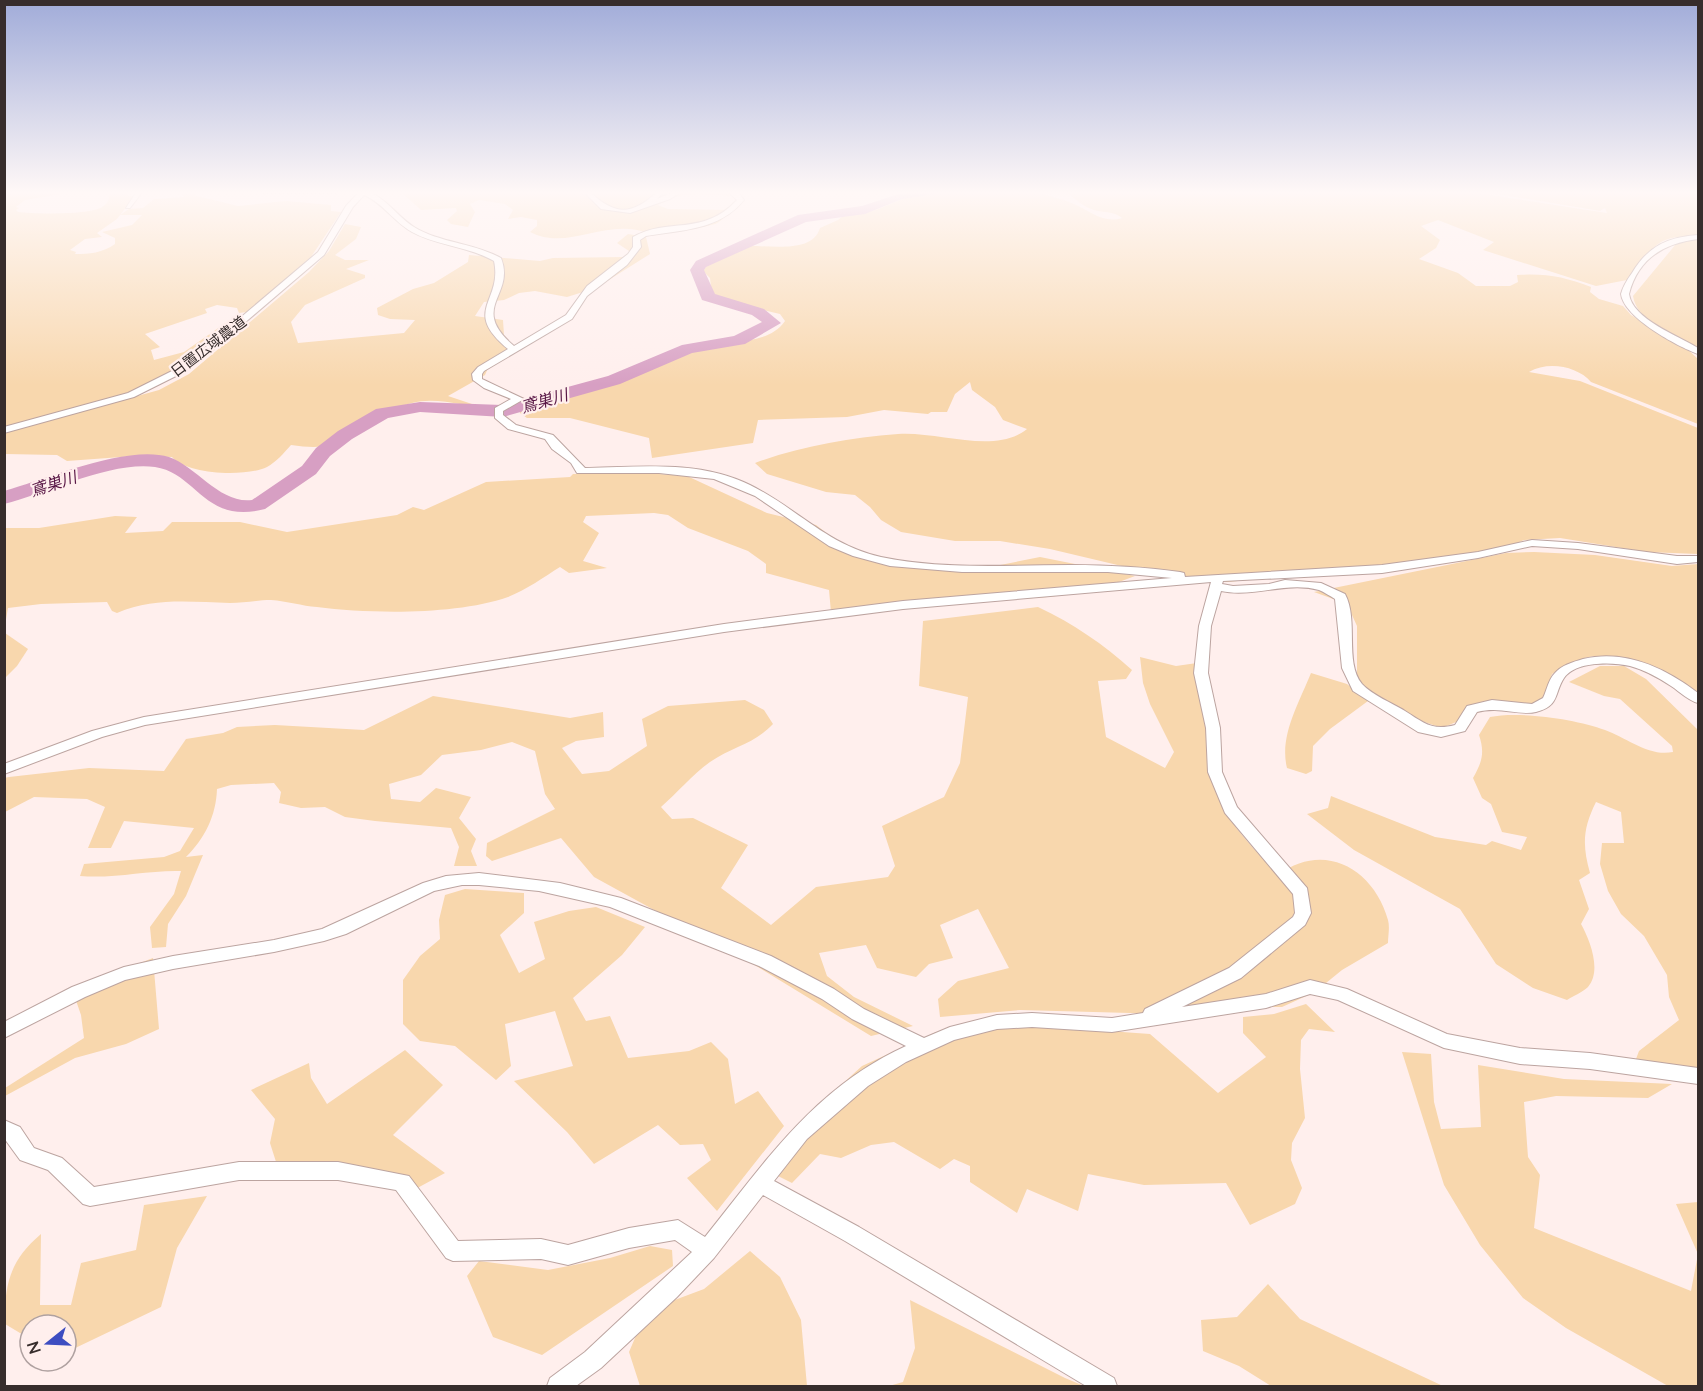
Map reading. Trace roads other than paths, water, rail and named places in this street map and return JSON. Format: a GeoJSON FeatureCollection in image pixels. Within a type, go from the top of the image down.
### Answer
{"type":"FeatureCollection","features":[{"type":"Feature","properties":{"kind":"street","name":"日置広域農道"},"geometry":{"type":"LineString","coordinates":[[4,430],[131,395],[181,370],[318,256]]}},
{"type":"Feature","properties":{"kind":"street"},"geometry":{"type":"LineString","coordinates":[[490,256],[498,260],[501,280],[488,313],[493,330],[514,350]]}},
{"type":"Feature","properties":{"kind":"street"},"geometry":{"type":"LineString","coordinates":[[631,256],[616,272],[583,295],[577,310],[488,364],[477,374],[478,380],[487,386],[519,399],[518,402],[498,410],[498,416],[512,427],[538,432],[549,437],[553,445],[569,455],[581,471],[683,472],[733,481],[764,498],[827,541],[847,550],[888,561],[949,569],[1119,569],[1217,582],[1233,590],[1269,588],[1285,584],[1321,587],[1341,597],[1347,632],[1350,678],[1358,688],[1423,729],[1441,733],[1460,728],[1472,709],[1492,704],[1534,708],[1548,701],[1559,676],[1578,664],[1598,660],[1636,661],[1666,675],[1698,699]]}},
{"type":"Feature","properties":{"kind":"street"},"geometry":{"type":"LineString","coordinates":[[1644,256],[1625,293],[1626,301],[1641,317],[1698,351]]}},
{"type":"Feature","properties":{"kind":"street"},"geometry":{"type":"LineString","coordinates":[[4,769],[75,741],[144,721],[666,637],[903,604],[1382,569],[1532,543],[1578,546],[1677,560],[1698,559]]}},
{"type":"Feature","properties":{"kind":"street"},"geometry":{"type":"LineString","coordinates":[[1137,1020],[1235,973],[1299,921],[1303,913],[1301,892],[1230,809],[1215,771],[1213,728],[1200,673],[1205,626],[1217,582]]}},
{"type":"Feature","properties":{"kind":"street"},"geometry":{"type":"LineString","coordinates":[[4,1030],[122,975],[215,954],[247,952],[324,935],[344,928],[420,891],[460,879],[505,882],[593,896],[615,902],[765,961],[828,994],[858,1014],[923,1046]]}},
{"type":"Feature","properties":{"kind":"street"},"geometry":{"type":"LineString","coordinates":[[558,1386],[593,1360],[669,1290],[707,1251],[800,1133],[832,1102],[861,1080],[950,1034],[997,1022],[1032,1020],[1112,1025],[1266,1001],[1310,987],[1341,994],[1444,1041],[1520,1056],[1590,1061],[1698,1076]]}},
{"type":"Feature","properties":{"kind":"street"},"geometry":{"type":"LineString","coordinates":[[4,1128],[13,1133],[27,1154],[55,1164],[90,1197],[239,1172],[338,1171],[402,1182],[453,1251],[541,1249],[568,1255],[629,1238],[678,1230],[707,1251]]}},
{"type":"Feature","properties":{"kind":"street"},"geometry":{"type":"LineString","coordinates":[[759,1184],[852,1234],[1106,1386]]}},
{"type":"Feature","properties":{"kind":"waterway","name":"鳶巣川"},"geometry":{"type":"LineString","coordinates":[[4,498],[117,463],[142,460],[163,462],[186,474],[221,501],[244,507],[258,505],[309,470],[323,452],[345,435],[383,413],[420,407],[503,411],[614,380],[688,349],[739,340],[773,323],[758,312],[708,297],[697,270],[701,264],[719,256]]}}]}
